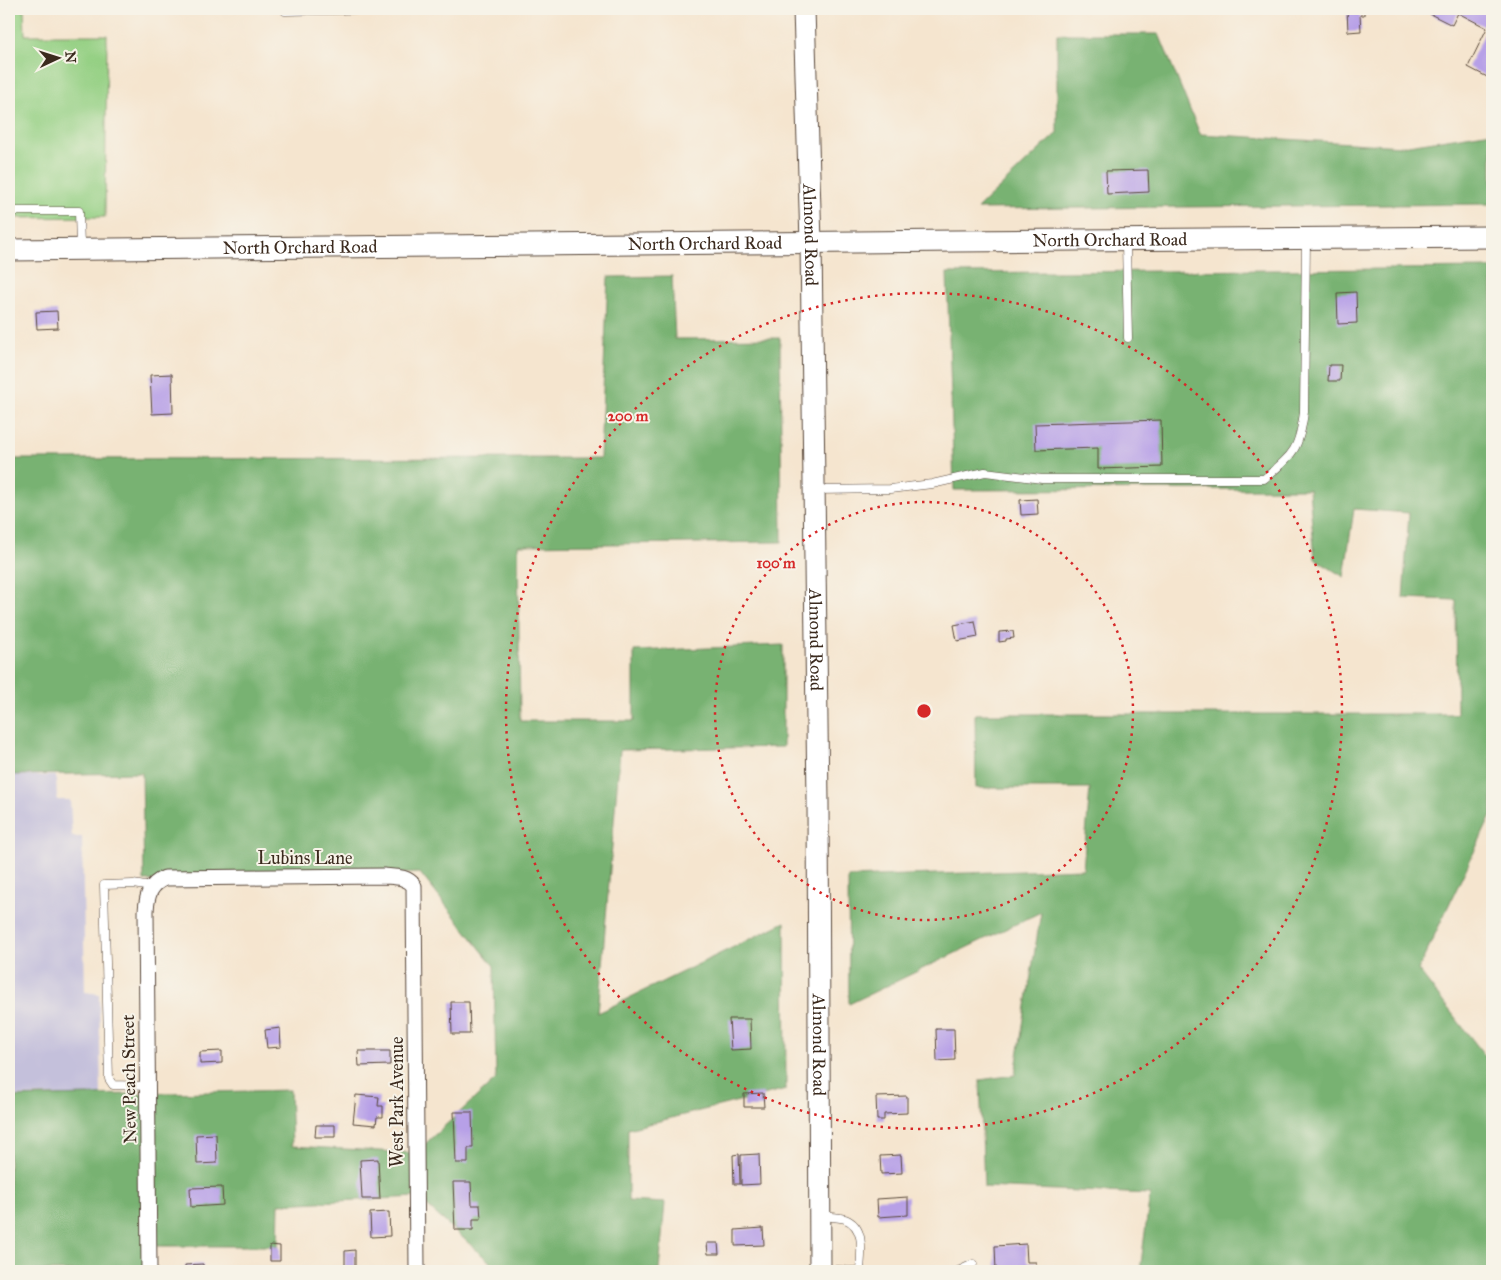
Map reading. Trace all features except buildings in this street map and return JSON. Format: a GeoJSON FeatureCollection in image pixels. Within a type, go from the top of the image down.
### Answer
{"type":"FeatureCollection","features":[{"type":"Feature","properties":{"kind":"street","name":"Almond Road"},"geometry":{"type":"LineString","coordinates":[[804,9],[811,243],[818,802],[820,1270]]}},
{"type":"Feature","properties":{"kind":"street","name":"North Orchard Road"},"geometry":{"type":"LineString","coordinates":[[9,250],[1492,237]]}},
{"type":"Feature","properties":{"kind":"street","name":"Lubins Lane"},"geometry":{"type":"LineString","coordinates":[[151,887],[157,881],[166,878],[402,877],[412,882],[414,886],[414,932]]}},
{"type":"Feature","properties":{"kind":"street","name":"New Peach Street"},"geometry":{"type":"LineString","coordinates":[[149,1271],[146,898],[151,887]]}},
{"type":"Feature","properties":{"kind":"street","name":"West Park Avenue"},"geometry":{"type":"LineString","coordinates":[[414,932],[417,1271]]}},
{"type":"Feature","properties":{"kind":"lane"},"geometry":{"type":"LineString","coordinates":[[285,9],[285,11],[384,9]]}},
{"type":"Feature","properties":{"kind":"lane"},"geometry":{"type":"LineString","coordinates":[[14,211],[79,211],[80,250]]}},
{"type":"Feature","properties":{"kind":"lane"},"geometry":{"type":"LineString","coordinates":[[814,490],[890,489],[932,484],[985,472],[1042,478],[1264,479],[1291,456],[1301,436],[1304,412],[1306,239]]}},
{"type":"Feature","properties":{"kind":"lane"},"geometry":{"type":"LineString","coordinates":[[1126,240],[1128,338]]}},
{"type":"Feature","properties":{"kind":"lane"},"geometry":{"type":"LineString","coordinates":[[148,1086],[113,1085],[109,1079],[104,885],[133,884],[151,887]]}},
{"type":"Feature","properties":{"kind":"lane"},"geometry":{"type":"LineString","coordinates":[[819,1216],[844,1219],[856,1226],[860,1235],[861,1248],[859,1271],[820,1270]]}},
{"type":"Feature","properties":{"kind":"lane"},"geometry":{"type":"LineString","coordinates":[[958,1271],[974,1264]]}},
{"type":"Feature","properties":{"kind":"shaded area"},"geometry":{"type":"Polygon","coordinates":[[[9,775],[56,776],[57,800],[70,800],[72,837],[82,837],[85,992],[99,994],[101,1095],[9,1096],[9,775]]]}},
{"type":"Feature","properties":{"kind":"green space"},"geometry":{"type":"Polygon","coordinates":[[[9,9],[24,9],[25,35],[107,35],[105,217],[9,218],[9,9]]]}},
{"type":"Feature","properties":{"kind":"green space"},"geometry":{"type":"Polygon","coordinates":[[[1057,34],[1159,34],[1200,134],[1402,146],[1492,132],[1492,204],[977,209],[1057,133],[1057,34]]]}},
{"type":"Feature","properties":{"kind":"green space"},"geometry":{"type":"Polygon","coordinates":[[[1492,268],[1492,814],[1418,970],[1490,1062],[1492,1062],[1492,1271],[1140,1271],[1150,1194],[984,1187],[980,1080],[1015,1075],[1041,912],[849,1004],[848,877],[1083,869],[1090,788],[976,788],[975,714],[1457,714],[1456,600],[1403,598],[1409,513],[1354,509],[1344,577],[1315,559],[1309,489],[954,490],[947,273],[1492,268]]]}},
{"type":"Feature","properties":{"kind":"green space"},"geometry":{"type":"Polygon","coordinates":[[[672,276],[675,339],[780,338],[782,542],[518,545],[520,721],[634,721],[634,651],[783,645],[783,747],[620,750],[598,1013],[785,922],[786,1089],[628,1129],[628,1201],[665,1203],[659,1270],[500,1271],[417,1197],[279,1204],[278,1246],[151,1246],[151,1271],[9,1271],[9,1097],[290,1090],[292,1146],[415,1153],[496,1079],[494,966],[420,873],[144,881],[142,773],[9,775],[9,459],[600,458],[608,277],[672,276]]]}}]}
